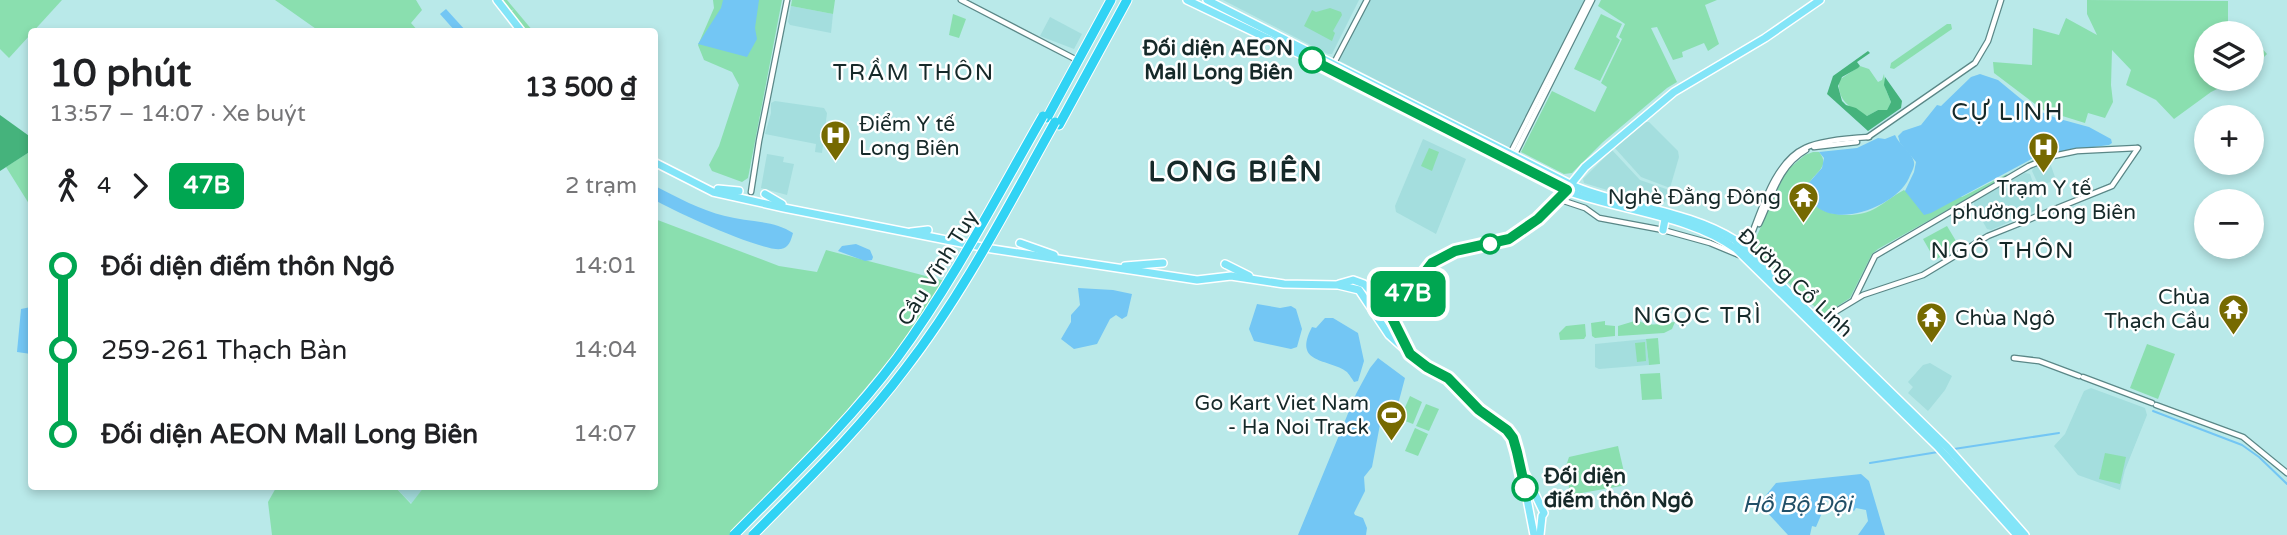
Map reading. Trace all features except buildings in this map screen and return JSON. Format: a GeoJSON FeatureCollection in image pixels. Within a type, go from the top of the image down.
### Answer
{"type":"FeatureCollection","features":[{"type":"Feature","properties":{"kind":"highway","name":"Cầu Vĩnh Tuy"},"geometry":{"type":"LineString","coordinates":[[734,535],[843,422],[895,360],[947,284],[1043,116],[1094,58],[1126,0]]}},
{"type":"Feature","properties":{"kind":"highway","name":"Cầu Vĩnh Tuy"},"geometry":{"type":"LineString","coordinates":[[760,535],[881,408],[910,371],[963,293],[1059,125],[1078,55],[1110,1]]}},
{"type":"Feature","properties":{"kind":"highway","name":"Cầu Vĩnh Tuy"},"geometry":{"type":"LineString","coordinates":[[740,535],[870,399],[919,335],[1070,88]]}},
{"type":"Feature","properties":{"kind":"highway","name":"Cầu Vĩnh Tuy"},"geometry":{"type":"LineString","coordinates":[[754,535],[877,405],[933,331],[959,290],[1070,88]]}},
{"type":"Feature","properties":{"kind":"main road"},"geometry":{"type":"LineString","coordinates":[[497,0],[519,28]]}},
{"type":"Feature","properties":{"kind":"main road","name":"Đường Cổ Linh"},"geometry":{"type":"LineString","coordinates":[[1187,0],[1240,20],[1334,63],[1513,153],[1569,188],[1704,224],[1727,234],[1896,400]]}},
{"type":"Feature","properties":{"kind":"main road"},"geometry":{"type":"LineString","coordinates":[[1197,0],[1240,20]]}},
{"type":"Feature","properties":{"kind":"main road","name":"Đường Cổ Linh"},"geometry":{"type":"LineString","coordinates":[[1207,0],[1240,20],[1592,200],[1712,233],[1743,251],[1821,321],[2025,535]]}},
{"type":"Feature","properties":{"kind":"main road"},"geometry":{"type":"LineString","coordinates":[[1388,310],[1408,294],[1432,263],[1455,251],[1509,239],[1538,219],[1598,155],[1674,92],[1765,38],[1819,0]]}},
{"type":"Feature","properties":{"kind":"main road"},"geometry":{"type":"LineString","coordinates":[[658,164],[702,188],[903,233],[1197,280],[1231,275],[1296,287],[1353,287],[1361,292],[1383,328],[1410,354],[1448,378],[1479,410],[1507,430],[1513,438],[1534,535]]}},
{"type":"Feature","properties":{"kind":"main road"},"geometry":{"type":"LineString","coordinates":[[702,188],[739,191]]}},
{"type":"Feature","properties":{"kind":"main road"},"geometry":{"type":"LineString","coordinates":[[765,194],[795,210]]}},
{"type":"Feature","properties":{"kind":"main road"},"geometry":{"type":"LineString","coordinates":[[1663,230],[1665,219]]}},
{"type":"Feature","properties":{"kind":"main road"},"geometry":{"type":"LineString","coordinates":[[903,233],[928,230]]}},
{"type":"Feature","properties":{"kind":"main road"},"geometry":{"type":"LineString","coordinates":[[1020,243],[1052,254],[1060,260]]}},
{"type":"Feature","properties":{"kind":"main road"},"geometry":{"type":"LineString","coordinates":[[1093,265],[1096,254]]}},
{"type":"Feature","properties":{"kind":"main road"},"geometry":{"type":"LineString","coordinates":[[1111,267],[1163,262]]}},
{"type":"Feature","properties":{"kind":"main road"},"geometry":{"type":"LineString","coordinates":[[1225,264],[1255,279]]}},
{"type":"Feature","properties":{"kind":"main road"},"geometry":{"type":"LineString","coordinates":[[1338,285],[1348,281],[1361,282],[1388,310],[1410,354]]}},
{"type":"Feature","properties":{"kind":"main road","name":"Đường Cổ Linh"},"geometry":{"type":"LineString","coordinates":[[1943,450],[1956,456],[2017,535]]}},
{"type":"Feature","properties":{"kind":"main road"},"geometry":{"type":"LineString","coordinates":[[1520,463],[1545,513],[1542,516],[1540,535]]}},
{"type":"Feature","properties":{"kind":"street"},"geometry":{"type":"LineString","coordinates":[[751,192],[787,0]]}},
{"type":"Feature","properties":{"kind":"street"},"geometry":{"type":"LineString","coordinates":[[961,0],[1078,55]]}},
{"type":"Feature","properties":{"kind":"street"},"geometry":{"type":"LineString","coordinates":[[1334,63],[1367,0]]}},
{"type":"Feature","properties":{"kind":"street"},"geometry":{"type":"LineString","coordinates":[[1513,153],[1590,0]]}},
{"type":"Feature","properties":{"kind":"street"},"geometry":{"type":"LineString","coordinates":[[1569,188],[1586,208],[1600,218],[1663,230],[1710,243],[1736,255],[1743,251],[1782,172],[1796,155],[1818,145],[1859,141],[1869,137],[1975,63],[1989,41],[2001,0]]}},
{"type":"Feature","properties":{"kind":"street"},"geometry":{"type":"LineString","coordinates":[[1821,321],[1871,292],[1916,278],[1988,236],[2112,186],[2138,148],[2077,151],[2053,156],[2029,166],[1878,254],[1871,261],[1854,300]]}},
{"type":"Feature","properties":{"kind":"street"},"geometry":{"type":"LineString","coordinates":[[1558,199],[1586,208]]}},
{"type":"Feature","properties":{"kind":"street"},"geometry":{"type":"LineString","coordinates":[[2014,358],[2039,360],[2243,437],[2287,474]]}},
{"type":"Feature","properties":{"kind":"shaded area"},"geometry":{"type":"Polygon","coordinates":[[[1223,0],[1359,0],[1332,54],[1328,54],[1223,0]]]}},
{"type":"Feature","properties":{"kind":"shaded area"},"geometry":{"type":"Polygon","coordinates":[[[1363,0],[1584,0],[1509,148],[1334,58],[1363,0]]]}},
{"type":"Feature","properties":{"kind":"shaded area"},"geometry":{"type":"Polygon","coordinates":[[[791,6],[833,14],[831,33],[790,25],[788,22],[791,6]]]}},
{"type":"Feature","properties":{"kind":"shaded area"},"geometry":{"type":"Polygon","coordinates":[[[1050,17],[1082,34],[1074,49],[1040,36],[1050,17]]]}},
{"type":"Feature","properties":{"kind":"shaded area"},"geometry":{"type":"Polygon","coordinates":[[[775,101],[824,108],[827,113],[822,153],[815,152],[816,144],[765,134],[771,103],[775,101]]]}},
{"type":"Feature","properties":{"kind":"shaded area"},"geometry":{"type":"Polygon","coordinates":[[[1643,122],[1649,122],[1678,151],[1679,157],[1670,188],[1641,177],[1614,147],[1643,122]]]}},
{"type":"Feature","properties":{"kind":"shaded area"},"geometry":{"type":"Polygon","coordinates":[[[1423,139],[1466,159],[1436,234],[1396,212],[1395,206],[1423,139]]]}},
{"type":"Feature","properties":{"kind":"shaded area"},"geometry":{"type":"Polygon","coordinates":[[[1612,150],[1640,180],[1669,190],[1665,202],[1657,205],[1584,183],[1583,179],[1612,150]]]}},
{"type":"Feature","properties":{"kind":"shaded area"},"geometry":{"type":"Polygon","coordinates":[[[767,154],[784,157],[783,162],[794,164],[787,195],[761,188],[767,154]]]}},
{"type":"Feature","properties":{"kind":"shaded area","name":"Trạm Y tế phường Long Biên"},"geometry":{"type":"Polygon","coordinates":[[[2049,160],[2056,180],[2039,186],[2032,171],[2034,167],[2049,160]]]}},
{"type":"Feature","properties":{"kind":"shaded area"},"geometry":{"type":"Polygon","coordinates":[[[2025,173],[2030,174],[2042,208],[1991,230],[1987,229],[1974,202],[1998,188],[2010,188],[2010,181],[2025,173]]]}},
{"type":"Feature","properties":{"kind":"shaded area"},"geometry":{"type":"Polygon","coordinates":[[[1646,339],[1649,365],[1599,369],[1595,367],[1595,344],[1646,339]]]}},
{"type":"Feature","properties":{"kind":"shaded area"},"geometry":{"type":"Polygon","coordinates":[[[1930,363],[1952,376],[1945,390],[1928,411],[1908,393],[1913,387],[1908,382],[1923,365],[1930,363]]]}},
{"type":"Feature","properties":{"kind":"shaded area"},"geometry":{"type":"Polygon","coordinates":[[[2091,388],[2145,408],[2147,415],[2120,490],[2078,475],[2054,446],[2065,434],[2084,391],[2091,388]]]}},
{"type":"Feature","properties":{"kind":"shaded area"},"geometry":{"type":"Polygon","coordinates":[[[398,490],[422,490],[412,504],[398,490]]]}},
{"type":"Feature","properties":{"kind":"green space"},"geometry":{"type":"Polygon","coordinates":[[[0,0],[62,0],[36,28],[28,28],[28,37],[9,58],[0,49],[0,0]]]}},
{"type":"Feature","properties":{"kind":"green space"},"geometry":{"type":"Polygon","coordinates":[[[275,0],[416,0],[422,10],[411,23],[415,28],[315,28],[275,0]]]}},
{"type":"Feature","properties":{"kind":"green space"},"geometry":{"type":"Polygon","coordinates":[[[500,0],[507,0],[530,28],[522,28],[510,13],[514,9],[509,12],[500,0]]]}},
{"type":"Feature","properties":{"kind":"green space"},"geometry":{"type":"Polygon","coordinates":[[[713,0],[782,0],[748,178],[742,182],[712,171],[709,165],[719,146],[739,85],[732,72],[704,60],[698,45],[714,8],[713,0]]]}},
{"type":"Feature","properties":{"kind":"green space"},"geometry":{"type":"Polygon","coordinates":[[[792,0],[835,0],[833,14],[791,6],[792,0]]]}},
{"type":"Feature","properties":{"kind":"green space"},"geometry":{"type":"Polygon","coordinates":[[[1601,0],[1717,0],[1705,5],[1719,44],[1708,51],[1704,43],[1682,52],[1683,57],[1673,60],[1657,27],[1651,28],[1677,82],[1603,142],[1572,173],[1564,174],[1521,152],[1552,91],[1595,112],[1607,87],[1601,83],[1622,39],[1619,37],[1625,24],[1598,6],[1601,0]]]}},
{"type":"Feature","properties":{"kind":"green space"},"geometry":{"type":"Polygon","coordinates":[[[2087,0],[2228,1],[2228,21],[2194,21],[2194,91],[2213,91],[2174,119],[2156,100],[2126,85],[2131,70],[2112,50],[2113,102],[2105,118],[2088,113],[2085,123],[2043,110],[1994,73],[1993,62],[2032,65],[2033,28],[2059,35],[2066,18],[2097,35],[2087,14],[2087,0]]]}},
{"type":"Feature","properties":{"kind":"green space"},"geometry":{"type":"Polygon","coordinates":[[[1330,8],[1342,15],[1333,31],[1335,33],[1332,41],[1304,26],[1312,10],[1316,12],[1330,8]]]}},
{"type":"Feature","properties":{"kind":"green space"},"geometry":{"type":"Polygon","coordinates":[[[953,14],[966,19],[959,38],[949,35],[953,14]]]}},
{"type":"Feature","properties":{"kind":"green space"},"geometry":{"type":"Polygon","coordinates":[[[1601,14],[1622,24],[1616,37],[1620,40],[1600,81],[1574,69],[1601,14]]]}},
{"type":"Feature","properties":{"kind":"green space"},"geometry":{"type":"Polygon","coordinates":[[[1947,24],[1951,24],[1952,29],[1894,69],[1890,68],[1891,63],[1947,24]]]}},
{"type":"Feature","properties":{"kind":"green space"},"geometry":{"type":"Polygon","coordinates":[[[1868,51],[1870,53],[1857,62],[1860,66],[1858,68],[1842,77],[1838,86],[1842,101],[1867,116],[1878,110],[1887,110],[1891,102],[1884,85],[1885,77],[1902,101],[1901,108],[1868,131],[1827,94],[1833,76],[1868,51]]]}},
{"type":"Feature","properties":{"kind":"green space"},"geometry":{"type":"Polygon","coordinates":[[[1860,66],[1869,69],[1878,82],[1884,74],[1891,102],[1887,110],[1878,110],[1867,116],[1850,107],[1842,99],[1839,80],[1860,66]]]}},
{"type":"Feature","properties":{"kind":"green space"},"geometry":{"type":"Polygon","coordinates":[[[0,115],[28,135],[28,153],[0,171],[0,115]]]}},
{"type":"Feature","properties":{"kind":"green space"},"geometry":{"type":"Polygon","coordinates":[[[1429,148],[1439,152],[1432,171],[1421,166],[1429,148]]]}},
{"type":"Feature","properties":{"kind":"green space"},"geometry":{"type":"Polygon","coordinates":[[[1819,152],[1823,165],[1808,185],[1810,199],[1823,210],[1841,215],[1869,212],[1904,190],[1962,197],[2007,174],[1878,249],[1872,254],[1850,298],[1824,315],[1751,249],[1786,171],[1805,155],[1819,152]]]}},
{"type":"Feature","properties":{"kind":"green space"},"geometry":{"type":"Polygon","coordinates":[[[28,153],[28,202],[6,167],[28,153]]]}},
{"type":"Feature","properties":{"kind":"green space"},"geometry":{"type":"Polygon","coordinates":[[[658,220],[779,266],[817,272],[826,250],[945,281],[908,337],[818,445],[730,535],[272,535],[268,502],[275,490],[398,490],[411,504],[422,490],[658,490],[658,220]]]}},
{"type":"Feature","properties":{"kind":"green space"},"geometry":{"type":"Polygon","coordinates":[[[1947,226],[1959,246],[1935,260],[1923,239],[1947,226]]]}},
{"type":"Feature","properties":{"kind":"green space"},"geometry":{"type":"Polygon","coordinates":[[[1638,320],[1651,324],[1675,322],[1672,329],[1664,333],[1618,336],[1618,326],[1638,320]]]}},
{"type":"Feature","properties":{"kind":"green space"},"geometry":{"type":"Polygon","coordinates":[[[1605,321],[1605,325],[1615,326],[1615,336],[1592,336],[1591,323],[1605,321]]]}},
{"type":"Feature","properties":{"kind":"green space"},"geometry":{"type":"Polygon","coordinates":[[[1585,324],[1584,339],[1560,340],[1559,333],[1566,326],[1585,324]]]}},
{"type":"Feature","properties":{"kind":"green space"},"geometry":{"type":"Polygon","coordinates":[[[1658,338],[1660,364],[1649,365],[1646,339],[1658,338]]]}},
{"type":"Feature","properties":{"kind":"green space"},"geometry":{"type":"Polygon","coordinates":[[[1645,342],[1646,361],[1637,362],[1635,343],[1645,342]]]}},
{"type":"Feature","properties":{"kind":"green space"},"geometry":{"type":"Polygon","coordinates":[[[2147,344],[2175,354],[2158,399],[2130,388],[2147,344]]]}},
{"type":"Feature","properties":{"kind":"green space"},"geometry":{"type":"Polygon","coordinates":[[[1660,373],[1662,399],[1642,400],[1640,374],[1660,373]]]}},
{"type":"Feature","properties":{"kind":"green space"},"geometry":{"type":"Polygon","coordinates":[[[1410,396],[1422,402],[1413,424],[1400,419],[1410,396]]]}},
{"type":"Feature","properties":{"kind":"green space"},"geometry":{"type":"Polygon","coordinates":[[[1426,404],[1439,409],[1429,431],[1416,426],[1426,404]]]}},
{"type":"Feature","properties":{"kind":"green space"},"geometry":{"type":"Polygon","coordinates":[[[1415,428],[1428,434],[1418,456],[1405,451],[1415,428]]]}},
{"type":"Feature","properties":{"kind":"green space"},"geometry":{"type":"Polygon","coordinates":[[[1618,446],[1627,485],[1570,495],[1566,466],[1569,457],[1618,446]]]}},
{"type":"Feature","properties":{"kind":"green space"},"geometry":{"type":"Polygon","coordinates":[[[2105,453],[2126,457],[2120,484],[2099,479],[2105,453]]]}},
{"type":"Feature","properties":{"kind":"water"},"geometry":{"type":"Polygon","coordinates":[[[723,0],[759,0],[755,28],[757,39],[747,57],[698,44],[721,8],[723,0]]]}},
{"type":"Feature","properties":{"kind":"water"},"geometry":{"type":"Polygon","coordinates":[[[446,9],[463,28],[452,28],[440,14],[446,9]]]}},
{"type":"Feature","properties":{"kind":"water"},"geometry":{"type":"Polygon","coordinates":[[[1980,74],[1998,80],[2032,108],[2089,127],[2111,139],[2112,143],[2041,154],[1924,215],[1905,191],[1916,162],[1900,143],[1898,136],[1903,131],[1921,125],[1937,105],[1941,106],[1971,77],[1980,74]]]}},
{"type":"Feature","properties":{"kind":"water"},"geometry":{"type":"Polygon","coordinates":[[[1895,135],[1913,158],[1914,164],[1901,190],[1888,200],[1855,214],[1838,215],[1823,211],[1812,202],[1806,186],[1822,168],[1824,158],[1819,152],[1857,148],[1878,138],[1885,139],[1895,135]]]}},
{"type":"Feature","properties":{"kind":"water"},"geometry":{"type":"Polygon","coordinates":[[[658,188],[716,213],[769,223],[793,233],[784,248],[771,248],[718,230],[658,202],[658,188]]]}},
{"type":"Feature","properties":{"kind":"water"},"geometry":{"type":"Polygon","coordinates":[[[856,244],[870,250],[872,260],[865,261],[838,251],[842,246],[856,244]]]}},
{"type":"Feature","properties":{"kind":"water"},"geometry":{"type":"Polygon","coordinates":[[[1078,288],[1132,294],[1127,316],[1122,319],[1116,315],[1110,319],[1097,344],[1074,349],[1061,339],[1071,322],[1071,315],[1080,305],[1078,288]]]}},
{"type":"Feature","properties":{"kind":"water"},"geometry":{"type":"Polygon","coordinates":[[[1257,304],[1280,308],[1291,306],[1296,309],[1302,329],[1297,347],[1291,349],[1254,341],[1249,329],[1257,304]]]}},
{"type":"Feature","properties":{"kind":"water"},"geometry":{"type":"Polygon","coordinates":[[[28,308],[28,354],[17,352],[21,309],[28,308]]]}},
{"type":"Feature","properties":{"kind":"water"},"geometry":{"type":"Polygon","coordinates":[[[1325,318],[1333,318],[1358,333],[1364,361],[1358,381],[1354,382],[1347,372],[1340,368],[1315,358],[1306,348],[1312,327],[1316,328],[1325,318]]]}},
{"type":"Feature","properties":{"kind":"water"},"geometry":{"type":"Polygon","coordinates":[[[1378,358],[1405,378],[1396,412],[1381,419],[1372,467],[1364,477],[1365,491],[1354,513],[1363,518],[1367,528],[1366,535],[1298,535],[1356,394],[1378,358]]]}},
{"type":"Feature","properties":{"kind":"water","name":"Hồ Bộ Đội"},"geometry":{"type":"Polygon","coordinates":[[[1861,474],[1869,481],[1885,535],[1858,535],[1868,521],[1866,510],[1856,508],[1854,511],[1846,503],[1827,501],[1816,527],[1812,526],[1810,535],[1788,535],[1763,508],[1762,500],[1776,483],[1861,474]]]}},
{"type":"Feature","properties":{"kind":"waterway"},"geometry":{"type":"LineString","coordinates":[[2153,411],[2242,445],[2287,484]]}},
{"type":"Feature","properties":{"kind":"waterway"},"geometry":{"type":"LineString","coordinates":[[1954,449],[2059,433]]}},
{"type":"Feature","properties":{"kind":"waterway"},"geometry":{"type":"LineString","coordinates":[[1870,463],[1938,452]]}},
{"type":"Feature","properties":{"kind":"bus line","name":"47B"},"geometry":{"type":"LineString","coordinates":[[1312,60],[1567,190],[1538,219],[1509,239],[1455,251],[1432,263],[1405,298],[1388,310],[1410,354],[1448,378],[1463,396],[1507,430],[1513,438],[1525,488]]}},
{"type":"Feature","properties":{"kind":"place","name":"Đối diện AEON Mall Long Biên"},"geometry":{"type":"Point","coordinates":[1312,60]}},
{"type":"Feature","properties":{"kind":"place","name":"Điểm Y tế Long Biên"},"geometry":{"type":"Point","coordinates":[836,163]}},
{"type":"Feature","properties":{"kind":"place","name":"Trạm Y tế phường Long Biên"},"geometry":{"type":"Point","coordinates":[2044,175]}},
{"type":"Feature","properties":{"kind":"place","name":"Nghè Đằng Đông"},"geometry":{"type":"Point","coordinates":[1804,224]}},
{"type":"Feature","properties":{"kind":"place","name":"Chùa Thạch Cầu"},"geometry":{"type":"Point","coordinates":[2233,336]}},
{"type":"Feature","properties":{"kind":"place","name":"Chùa Ngô"},"geometry":{"type":"Point","coordinates":[1932,345]}},
{"type":"Feature","properties":{"kind":"place","name":"Go Kart Viet Nam - Ha Noi Track"},"geometry":{"type":"Point","coordinates":[1392,442]}},
{"type":"Feature","properties":{"kind":"place","name":"Đối diện điếm thôn Ngô"},"geometry":{"type":"Point","coordinates":[1525,488]}},
{"type":"Feature","properties":{"kind":"district","name":"TRẦM THÔN"},"geometry":{"type":"Point","coordinates":[914,73]}},
{"type":"Feature","properties":{"kind":"district","name":"CỰ LINH"},"geometry":{"type":"Point","coordinates":[2008,112]}},
{"type":"Feature","properties":{"kind":"district","name":"LONG BIÊN"},"geometry":{"type":"Point","coordinates":[1236,172]}},
{"type":"Feature","properties":{"kind":"district","name":"NGÔ THÔN"},"geometry":{"type":"Point","coordinates":[2003,251]}},
{"type":"Feature","properties":{"kind":"district","name":"NGỌC TRÌ"},"geometry":{"type":"Point","coordinates":[1698,316]}}]}
